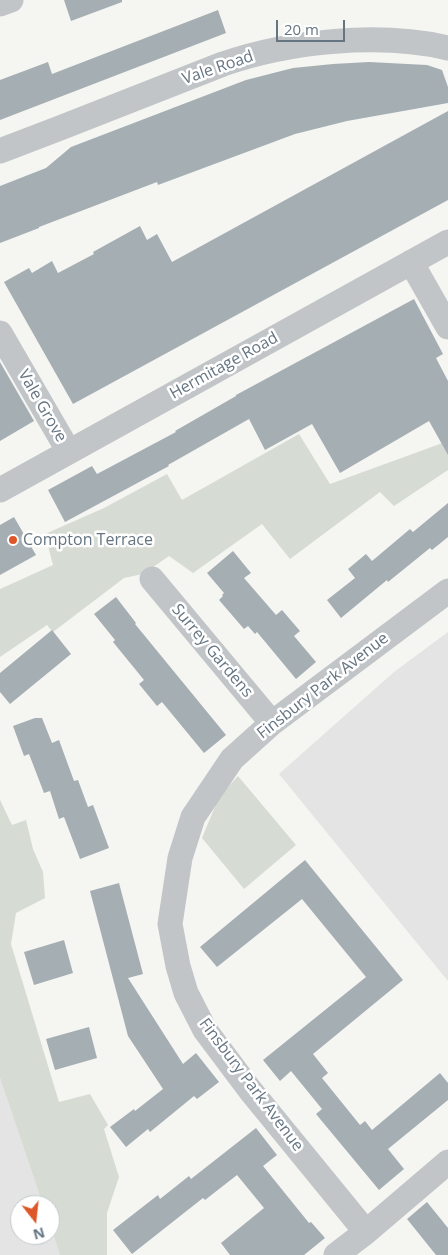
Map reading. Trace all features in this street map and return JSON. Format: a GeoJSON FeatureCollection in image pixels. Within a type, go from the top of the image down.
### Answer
{"type":"FeatureCollection","features":[{"type":"Feature","properties":{"kind":"street"},"geometry":{"type":"LineString","coordinates":[[0,4],[10,0]]}},
{"type":"Feature","properties":{"kind":"street","name":"Vale Road"},"geometry":{"type":"LineString","coordinates":[[0,151],[248,56],[322,42],[358,40],[404,42],[448,48]]}},
{"type":"Feature","properties":{"kind":"street","name":"Hermitage Road"},"geometry":{"type":"LineString","coordinates":[[0,490],[448,242]]}},
{"type":"Feature","properties":{"kind":"street"},"geometry":{"type":"LineString","coordinates":[[411,262],[448,327]]}},
{"type":"Feature","properties":{"kind":"street","name":"Vale Grove"},"geometry":{"type":"LineString","coordinates":[[0,334],[69,452]]}},
{"type":"Feature","properties":{"kind":"street","name":"Surrey Gardens"},"geometry":{"type":"LineString","coordinates":[[152,579],[272,723]]}},
{"type":"Feature","properties":{"kind":"street","name":"Finsbury Park Avenue"},"geometry":{"type":"LineString","coordinates":[[366,1232],[250,1090],[205,1030],[186,993],[178,966],[170,924],[180,858],[193,817],[232,759],[272,723],[448,591]]}},
{"type":"Feature","properties":{"kind":"street"},"geometry":{"type":"LineString","coordinates":[[336,1255],[448,1162]]}},
{"type":"Feature","properties":{"kind":"shaded area"},"geometry":{"type":"Polygon","coordinates":[[[299,434],[330,484],[448,441],[448,470],[394,506],[380,492],[290,559],[262,524],[193,573],[169,556],[143,574],[124,578],[53,632],[47,625],[0,657],[0,589],[53,565],[45,534],[104,508],[167,474],[182,500],[299,434]]]}},
{"type":"Feature","properties":{"kind":"shaded area"},"geometry":{"type":"Polygon","coordinates":[[[448,632],[448,981],[279,774],[394,672],[448,632]]]}},
{"type":"Feature","properties":{"kind":"shaded area"},"geometry":{"type":"Polygon","coordinates":[[[238,776],[296,845],[244,889],[202,838],[219,797],[238,776]]]}},
{"type":"Feature","properties":{"kind":"shaded area"},"geometry":{"type":"Polygon","coordinates":[[[0,800],[12,825],[26,820],[33,849],[43,872],[45,898],[16,913],[11,944],[59,1102],[90,1094],[108,1125],[104,1129],[119,1177],[107,1213],[107,1255],[60,1255],[57,1245],[60,1245],[60,1195],[40,1195],[0,1078],[0,800]]]}},
{"type":"Feature","properties":{"kind":"shaded area"},"geometry":{"type":"Polygon","coordinates":[[[0,1078],[40,1195],[10,1195],[10,1245],[57,1245],[60,1255],[0,1255],[0,1078]]]}},
{"type":"Feature","properties":{"kind":"building"},"geometry":{"type":"Polygon","coordinates":[[[64,0],[122,0],[122,2],[71,21],[64,0]]]}},
{"type":"Feature","properties":{"kind":"building"},"geometry":{"type":"Polygon","coordinates":[[[218,10],[226,33],[0,120],[0,80],[48,62],[52,74],[218,10]]]}},
{"type":"Feature","properties":{"kind":"building"},"geometry":{"type":"Polygon","coordinates":[[[369,62],[427,65],[442,70],[448,87],[448,103],[347,121],[295,134],[158,185],[157,182],[0,243],[0,186],[46,168],[71,147],[246,80],[293,68],[369,62]]]}},
{"type":"Feature","properties":{"kind":"building"},"geometry":{"type":"Polygon","coordinates":[[[448,111],[448,200],[73,404],[4,282],[29,268],[32,273],[52,261],[58,273],[140,226],[147,240],[157,234],[172,262],[448,111]]]}},
{"type":"Feature","properties":{"kind":"building"},"geometry":{"type":"Polygon","coordinates":[[[414,299],[443,354],[436,358],[448,381],[448,455],[429,421],[340,473],[312,424],[265,450],[249,419],[169,466],[65,522],[48,490],[92,466],[97,474],[176,432],[236,395],[414,299]]]}},
{"type":"Feature","properties":{"kind":"building"},"geometry":{"type":"Polygon","coordinates":[[[0,362],[34,421],[0,441],[0,362]]]}},
{"type":"Feature","properties":{"kind":"building"},"geometry":{"type":"Polygon","coordinates":[[[448,503],[448,537],[432,550],[430,548],[388,582],[387,580],[341,618],[327,600],[355,578],[348,569],[366,554],[372,561],[410,529],[413,532],[448,503]]]}},
{"type":"Feature","properties":{"kind":"building","name":"Compton Terrace"},"geometry":{"type":"Polygon","coordinates":[[[14,517],[36,555],[0,575],[0,525],[14,517]]]}},
{"type":"Feature","properties":{"kind":"building"},"geometry":{"type":"Polygon","coordinates":[[[233,551],[251,573],[244,578],[276,615],[282,610],[300,631],[294,636],[316,662],[296,679],[257,632],[255,634],[248,626],[244,629],[219,600],[224,593],[207,573],[233,551]]]}},
{"type":"Feature","properties":{"kind":"building"},"geometry":{"type":"Polygon","coordinates":[[[116,597],[135,624],[226,735],[204,753],[162,702],[157,706],[139,684],[144,680],[113,642],[115,640],[94,614],[116,597]]]}},
{"type":"Feature","properties":{"kind":"building"},"geometry":{"type":"Polygon","coordinates":[[[52,630],[71,654],[10,704],[0,692],[0,673],[52,630]]]}},
{"type":"Feature","properties":{"kind":"building"},"geometry":{"type":"Polygon","coordinates":[[[35,718],[42,718],[52,743],[59,740],[74,781],[78,780],[88,807],[93,805],[109,848],[80,859],[64,817],[59,819],[50,791],[44,793],[29,754],[24,756],[13,726],[35,718]]]}},
{"type":"Feature","properties":{"kind":"building"},"geometry":{"type":"Polygon","coordinates":[[[305,860],[403,980],[313,1054],[328,1073],[322,1078],[360,1125],[365,1121],[372,1130],[440,1073],[448,1083],[448,1100],[388,1149],[404,1169],[379,1190],[316,1114],[322,1109],[291,1071],[280,1081],[263,1060],[366,977],[302,899],[217,967],[200,947],[305,860]]]}},
{"type":"Feature","properties":{"kind":"building"},"geometry":{"type":"Polygon","coordinates":[[[119,883],[143,974],[128,978],[183,1064],[196,1053],[219,1082],[197,1099],[194,1096],[150,1132],[148,1129],[126,1147],[110,1127],[134,1109],[135,1111],[163,1089],[128,1036],[90,891],[119,883]]]}},
{"type":"Feature","properties":{"kind":"building"},"geometry":{"type":"Polygon","coordinates":[[[64,940],[73,973],[34,985],[24,952],[64,940]]]}},
{"type":"Feature","properties":{"kind":"building"},"geometry":{"type":"Polygon","coordinates":[[[89,1027],[97,1058],[55,1070],[46,1039],[89,1027]]]}},
{"type":"Feature","properties":{"kind":"building"},"geometry":{"type":"Polygon","coordinates":[[[256,1128],[277,1155],[263,1166],[309,1223],[311,1222],[325,1238],[304,1255],[230,1255],[221,1243],[264,1208],[237,1175],[205,1200],[203,1198],[132,1254],[113,1230],[158,1195],[160,1199],[189,1176],[191,1179],[256,1128]]]}},
{"type":"Feature","properties":{"kind":"building"},"geometry":{"type":"Polygon","coordinates":[[[427,1202],[448,1228],[448,1255],[436,1255],[407,1219],[427,1202]]]}},
{"type":"Feature","properties":{"kind":"place","name":"Compton Terrace"},"geometry":{"type":"Point","coordinates":[13,540]}}]}
